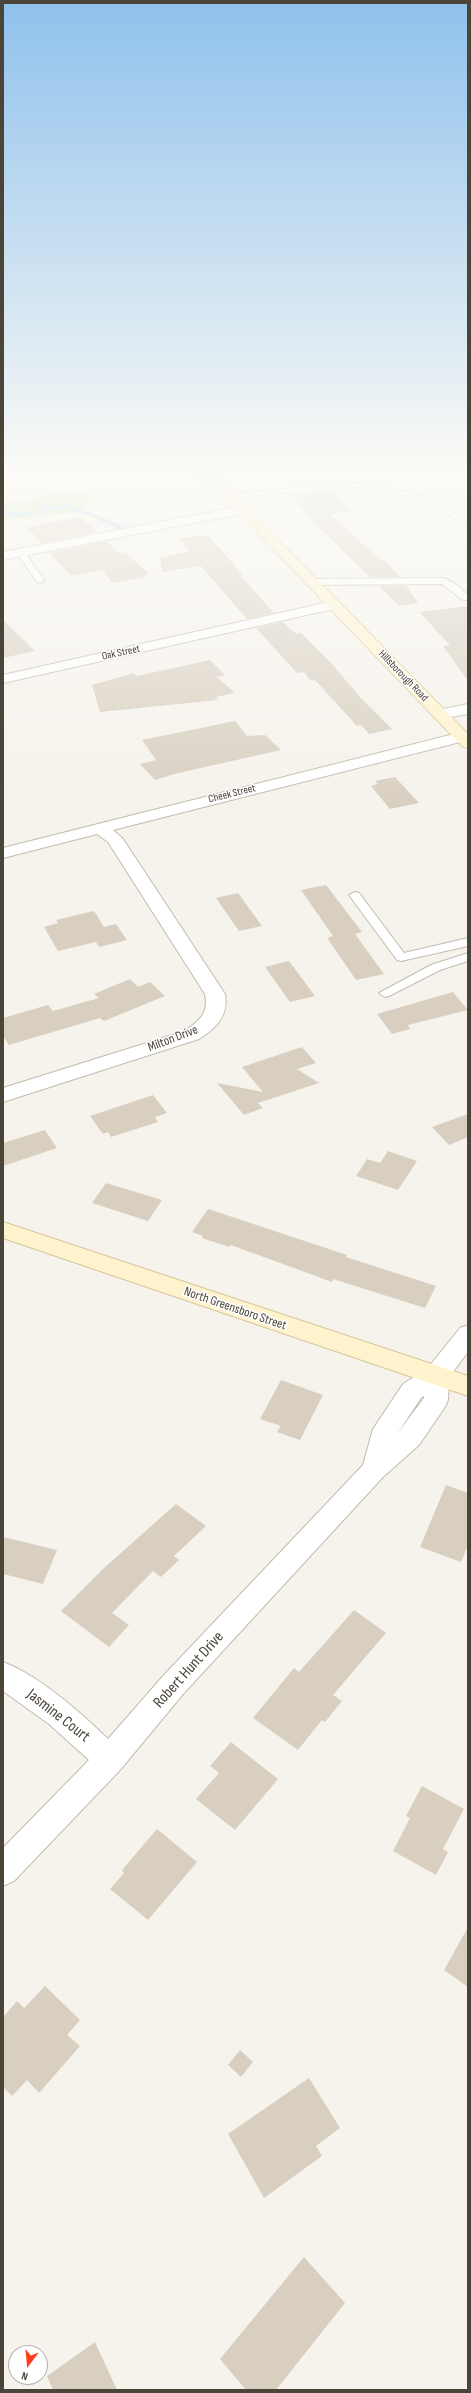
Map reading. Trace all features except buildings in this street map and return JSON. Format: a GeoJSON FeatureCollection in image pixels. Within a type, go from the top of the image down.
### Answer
{"type":"FeatureCollection","features":[{"type":"Feature","properties":{"kind":"street","name":"Hillsborough Road"},"geometry":{"type":"LineString","coordinates":[[312,583],[465,740]]}},
{"type":"Feature","properties":{"kind":"street","name":"Oak Street"},"geometry":{"type":"LineString","coordinates":[[3,679],[333,605]]}},
{"type":"Feature","properties":{"kind":"street"},"geometry":{"type":"LineString","coordinates":[[439,714],[468,709]]}},
{"type":"Feature","properties":{"kind":"street","name":"Cheek Street"},"geometry":{"type":"LineString","coordinates":[[3,853],[100,828],[465,740]]}},
{"type":"Feature","properties":{"kind":"street","name":"Milton Drive"},"geometry":{"type":"LineString","coordinates":[[3,1095],[192,1035],[207,1025],[214,1016],[217,1003],[215,994],[114,839],[100,828]]}},
{"type":"Feature","properties":{"kind":"street","name":"North Greensboro Street"},"geometry":{"type":"LineString","coordinates":[[3,1230],[468,1386]]}},
{"type":"Feature","properties":{"kind":"street"},"geometry":{"type":"LineString","coordinates":[[437,1375],[468,1334]]}},
{"type":"Feature","properties":{"kind":"street","name":"Robert Hunt Drive"},"geometry":{"type":"LineString","coordinates":[[3,1870],[109,1760],[174,1684],[374,1470],[410,1438],[436,1400],[437,1375]]}},
{"type":"Feature","properties":{"kind":"street","name":"Jasmine Court"},"geometry":{"type":"LineString","coordinates":[[3,1675],[59,1714],[90,1740],[109,1760]]}},
{"type":"Feature","properties":{"kind":"lane"},"geometry":{"type":"LineString","coordinates":[[447,583],[454,586],[466,598]]}},
{"type":"Feature","properties":{"kind":"lane"},"geometry":{"type":"LineString","coordinates":[[355,895],[401,957],[468,942]]}},
{"type":"Feature","properties":{"kind":"lane"},"geometry":{"type":"LineString","coordinates":[[385,994],[423,973],[452,961],[468,957]]}}]}
